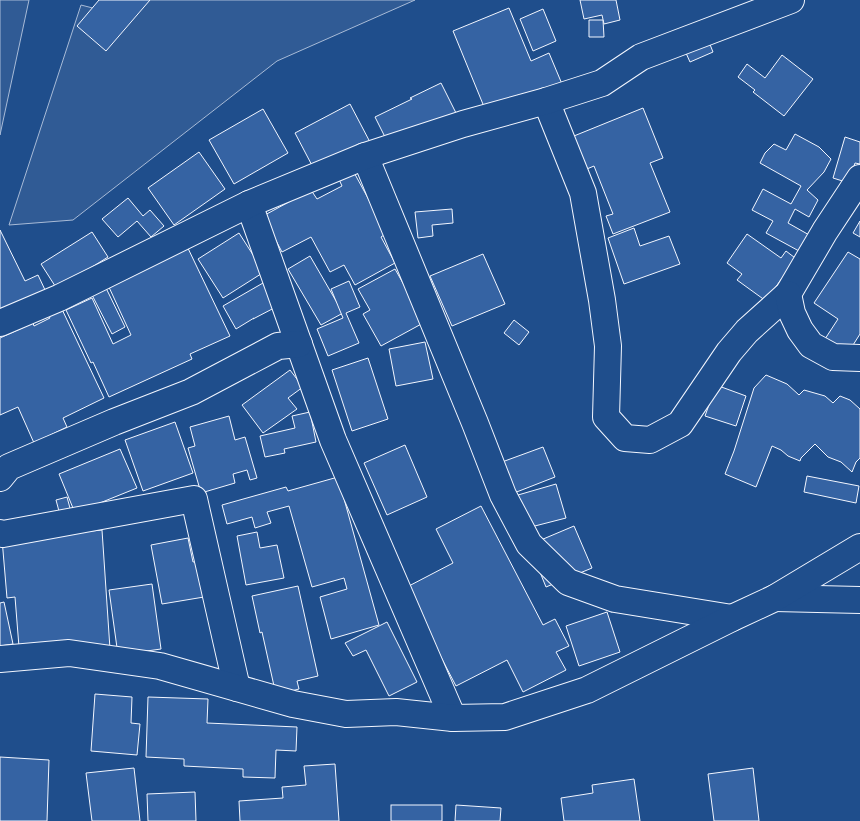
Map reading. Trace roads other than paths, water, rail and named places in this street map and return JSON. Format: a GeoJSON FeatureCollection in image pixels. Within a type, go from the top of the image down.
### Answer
{"type":"FeatureCollection","features":[{"type":"Feature","properties":{"kind":"street"},"geometry":{"type":"LineString","coordinates":[[0,323],[59,298],[249,204],[365,156],[602,82],[642,57],[791,0]]}},
{"type":"Feature","properties":{"kind":"street"},"geometry":{"type":"LineString","coordinates":[[546,101],[583,193],[608,346],[606,417],[625,438],[650,440],[680,424],[730,352],[747,331],[790,304],[825,231],[860,178]]}},
{"type":"Feature","properties":{"kind":"street"},"geometry":{"type":"LineString","coordinates":[[365,156],[503,495],[529,544],[568,582],[615,599],[732,618]]}},
{"type":"Feature","properties":{"kind":"street"},"geometry":{"type":"LineString","coordinates":[[249,204],[333,440],[452,718]]}},
{"type":"Feature","properties":{"kind":"street"},"geometry":{"type":"LineString","coordinates":[[790,304],[811,345],[833,357],[860,358]]}},
{"type":"Feature","properties":{"kind":"street"},"geometry":{"type":"LineString","coordinates":[[3,469],[191,392],[278,346],[299,344]]}},
{"type":"Feature","properties":{"kind":"street"},"geometry":{"type":"LineString","coordinates":[[0,533],[3,534],[194,499],[237,688]]}},
{"type":"Feature","properties":{"kind":"street"},"geometry":{"type":"LineString","coordinates":[[0,659],[68,653],[160,666],[293,704],[346,714],[396,712],[452,718],[505,717],[587,690],[775,598],[860,547]]}},
{"type":"Feature","properties":{"kind":"street"},"geometry":{"type":"LineString","coordinates":[[775,598],[860,600]]}}]}
